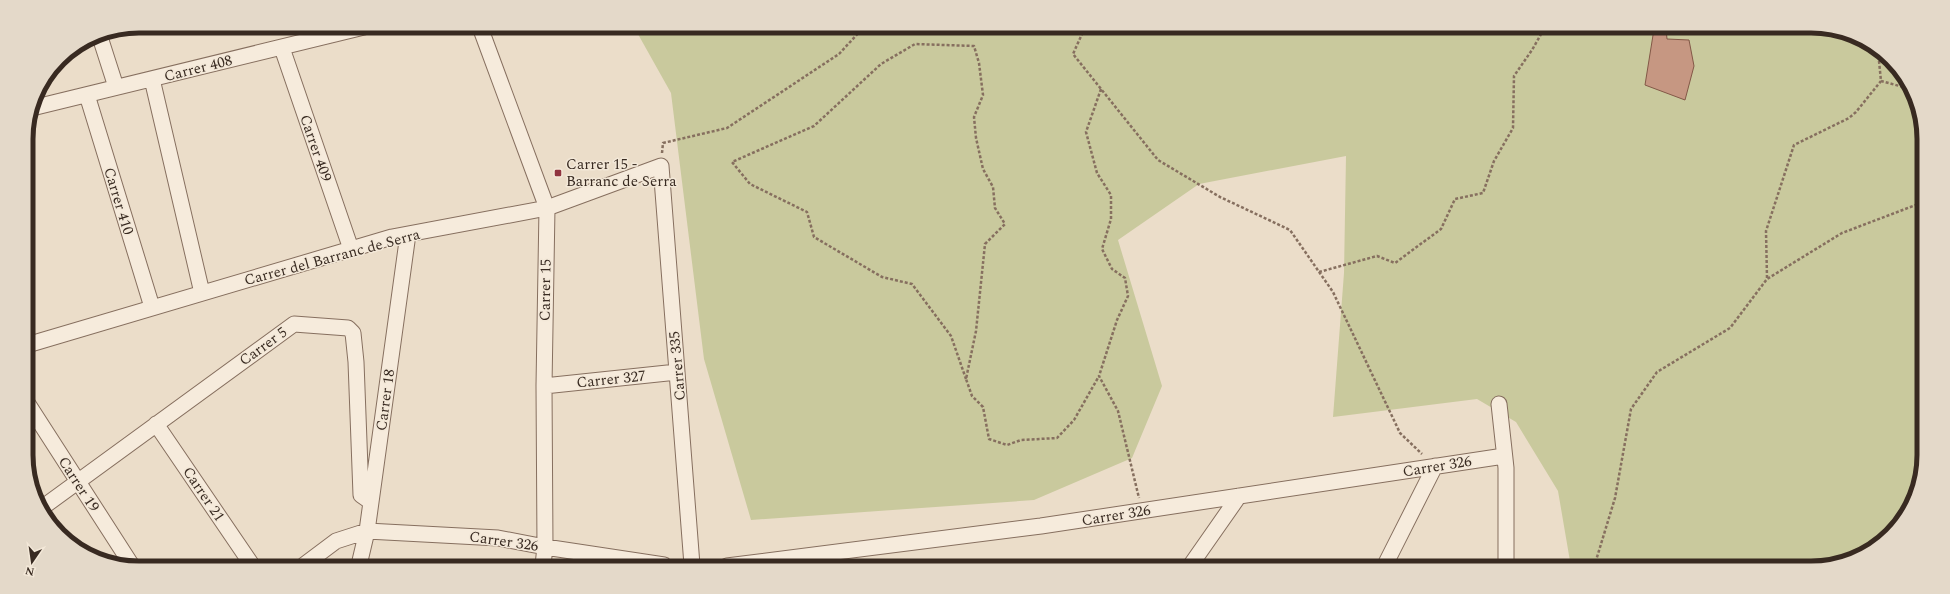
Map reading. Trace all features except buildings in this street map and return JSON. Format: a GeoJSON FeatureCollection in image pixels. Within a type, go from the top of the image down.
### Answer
{"type":"FeatureCollection","features":[{"type":"Feature","properties":{"kind":"street","name":"Carrer 408"},"geometry":{"type":"LineString","coordinates":[[38,106],[282,48],[338,33]]}},
{"type":"Feature","properties":{"kind":"street","name":"Carrer 15"},"geometry":{"type":"LineString","coordinates":[[482,33],[547,208],[544,386],[545,547],[543,561]]}},
{"type":"Feature","properties":{"kind":"street"},"geometry":{"type":"LineString","coordinates":[[101,40],[116,87]]}},
{"type":"Feature","properties":{"kind":"street","name":"Carrer 409"},"geometry":{"type":"LineString","coordinates":[[282,48],[351,249]]}},
{"type":"Feature","properties":{"kind":"street"},"geometry":{"type":"LineString","coordinates":[[152,79],[202,293]]}},
{"type":"Feature","properties":{"kind":"street","name":"Carrer 410"},"geometry":{"type":"LineString","coordinates":[[87,95],[152,307]]}},
{"type":"Feature","properties":{"kind":"street","name":"Carrer del Barranc de Serra"},"geometry":{"type":"LineString","coordinates":[[33,345],[152,307],[351,249],[408,234],[547,208],[661,166]]}},
{"type":"Feature","properties":{"kind":"street","name":"Carrer 335"},"geometry":{"type":"LineString","coordinates":[[661,166],[692,561]]}},
{"type":"Feature","properties":{"kind":"street","name":"Carrer 18"},"geometry":{"type":"LineString","coordinates":[[360,561],[367,531],[408,234]]}},
{"type":"Feature","properties":{"kind":"street","name":"Carrer 5"},"geometry":{"type":"LineString","coordinates":[[46,505],[294,324],[348,328],[353,333],[356,362],[361,495],[371,502]]}},
{"type":"Feature","properties":{"kind":"street","name":"Carrer 327"},"geometry":{"type":"LineString","coordinates":[[544,386],[678,372]]}},
{"type":"Feature","properties":{"kind":"street"},"geometry":{"type":"LineString","coordinates":[[1499,404],[1504,456],[1506,561]]}},
{"type":"Feature","properties":{"kind":"street","name":"Carrer 19"},"geometry":{"type":"LineString","coordinates":[[33,412],[129,560]]}},
{"type":"Feature","properties":{"kind":"street","name":"Carrer 21"},"geometry":{"type":"LineString","coordinates":[[156,424],[250,561]]}},
{"type":"Feature","properties":{"kind":"street","name":"Carrer 326"},"geometry":{"type":"LineString","coordinates":[[766,561],[1041,526],[1504,456]]}},
{"type":"Feature","properties":{"kind":"street"},"geometry":{"type":"LineString","coordinates":[[1387,561],[1435,466]]}},
{"type":"Feature","properties":{"kind":"street"},"geometry":{"type":"LineString","coordinates":[[1194,561],[1239,496]]}},
{"type":"Feature","properties":{"kind":"street"},"geometry":{"type":"LineString","coordinates":[[309,561],[336,541],[367,531]]}},
{"type":"Feature","properties":{"kind":"street","name":"Carrer 326"},"geometry":{"type":"LineString","coordinates":[[367,531],[498,538],[545,547],[638,561]]}},
{"type":"Feature","properties":{"kind":"path"},"geometry":{"type":"LineString","coordinates":[[661,166],[663,143],[727,128],[839,54],[858,33]]}},
{"type":"Feature","properties":{"kind":"path"},"geometry":{"type":"LineString","coordinates":[[1082,33],[1073,54],[1158,160],[1220,197],[1290,230],[1333,292],[1400,433],[1435,466]]}},
{"type":"Feature","properties":{"kind":"path"},"geometry":{"type":"LineString","coordinates":[[1319,272],[1377,256],[1395,263],[1441,229],[1455,199],[1483,193],[1494,161],[1513,128],[1514,76],[1542,33]]}},
{"type":"Feature","properties":{"kind":"path"},"geometry":{"type":"LineString","coordinates":[[966,379],[976,331],[985,244],[1005,224],[995,208],[993,187],[983,169],[976,138],[974,117],[983,95],[979,63],[974,46],[915,44],[880,64],[814,126],[732,162],[750,184],[807,212],[814,237],[882,277],[912,284],[951,336],[966,379],[972,396],[983,407],[989,439],[1007,445],[1021,440],[1057,438],[1074,420],[1099,376],[1117,320],[1128,296],[1125,278],[1112,269],[1102,249],[1111,219],[1111,195],[1097,173],[1086,132],[1101,89]]}},
{"type":"Feature","properties":{"kind":"path"},"geometry":{"type":"LineString","coordinates":[[1767,279],[1766,231],[1794,145],[1849,118],[1856,112],[1881,81],[1879,57]]}},
{"type":"Feature","properties":{"kind":"path"},"geometry":{"type":"LineString","coordinates":[[1881,81],[1903,87]]}},
{"type":"Feature","properties":{"kind":"path"},"geometry":{"type":"LineString","coordinates":[[1596,561],[1615,498],[1631,409],[1657,372],[1730,328],[1767,279],[1842,233],[1917,204]]}},
{"type":"Feature","properties":{"kind":"path"},"geometry":{"type":"LineString","coordinates":[[1099,376],[1118,412],[1142,510]]}},
{"type":"Feature","properties":{"kind":"green space"},"geometry":{"type":"Polygon","coordinates":[[[637,33],[1811,33],[1825,34],[1852,41],[1876,55],[1891,69],[1899,80],[1911,105],[1917,132],[1917,455],[1916,469],[1909,496],[1895,520],[1881,535],[1864,547],[1852,553],[1832,559],[1818,561],[1570,561],[1558,491],[1516,422],[1477,399],[1333,417],[1344,273],[1346,156],[1199,184],[1118,240],[1162,386],[1132,458],[1034,500],[751,520],[704,359],[671,93],[637,33]]]}},
{"type":"Feature","properties":{"kind":"place","name":"Carrer 15 - Barranc de Serra"},"geometry":{"type":"Point","coordinates":[558,173]}}]}
